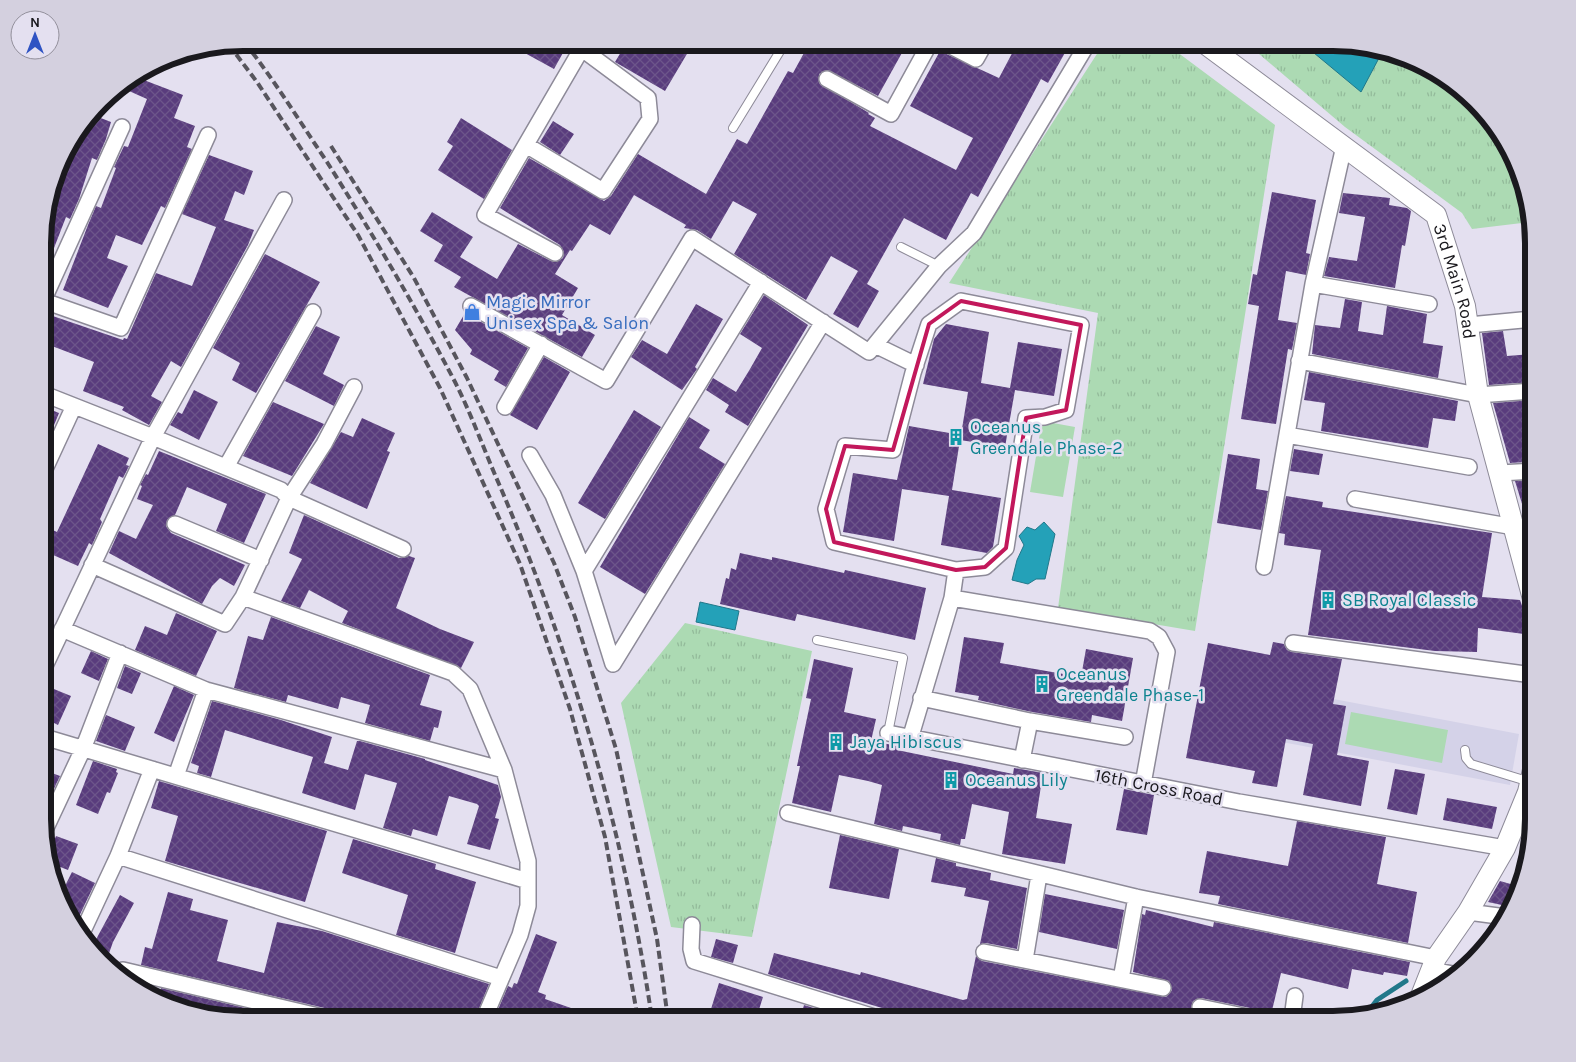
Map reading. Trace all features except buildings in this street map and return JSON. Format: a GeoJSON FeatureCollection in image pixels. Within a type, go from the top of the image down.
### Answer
{"type":"FeatureCollection","features":[{"type":"Feature","properties":{"kind":"street"},"geometry":{"type":"LineString","coordinates":[[555,253],[485,215],[581,51]]}},
{"type":"Feature","properties":{"kind":"street"},"geometry":{"type":"LineString","coordinates":[[526,145],[603,191],[650,119],[648,98],[590,51]]}},
{"type":"Feature","properties":{"kind":"street"},"geometry":{"type":"LineString","coordinates":[[827,79],[891,114],[925,51]]}},
{"type":"Feature","properties":{"kind":"street"},"geometry":{"type":"LineString","coordinates":[[961,51],[976,59],[980,51]]}},
{"type":"Feature","properties":{"kind":"street"},"geometry":{"type":"LineString","coordinates":[[471,306],[606,381],[692,238],[869,352],[939,266],[974,233],[1083,51]]}},
{"type":"Feature","properties":{"kind":"street","name":"3rd Main Road"},"geometry":{"type":"LineString","coordinates":[[1216,51],[1436,215],[1469,325],[1478,395],[1500,473],[1522,538],[1525,555]]}},
{"type":"Feature","properties":{"kind":"street"},"geometry":{"type":"LineString","coordinates":[[51,284],[122,127]]}},
{"type":"Feature","properties":{"kind":"street"},"geometry":{"type":"LineString","coordinates":[[51,303],[121,328],[208,135]]}},
{"type":"Feature","properties":{"kind":"street"},"geometry":{"type":"LineString","coordinates":[[1264,567],[1313,284],[1344,146]]}},
{"type":"Feature","properties":{"kind":"street"},"geometry":{"type":"LineString","coordinates":[[51,653],[153,437],[284,200]]}},
{"type":"Feature","properties":{"kind":"street"},"geometry":{"type":"LineString","coordinates":[[584,571],[602,546],[761,282]]}},
{"type":"Feature","properties":{"kind":"street"},"geometry":{"type":"LineString","coordinates":[[1313,284],[1429,304]]}},
{"type":"Feature","properties":{"kind":"street"},"geometry":{"type":"LineString","coordinates":[[961,301],[1081,325],[1066,410],[1045,417],[1026,418],[1006,548],[985,567],[956,570],[834,542],[826,509],[845,446],[893,450],[929,324],[961,301]]}},
{"type":"Feature","properties":{"kind":"street"},"geometry":{"type":"LineString","coordinates":[[226,467],[312,312]]}},
{"type":"Feature","properties":{"kind":"street"},"geometry":{"type":"LineString","coordinates":[[1469,325],[1525,320]]}},
{"type":"Feature","properties":{"kind":"street"},"geometry":{"type":"LineString","coordinates":[[530,455],[553,495],[584,571],[613,664],[823,322]]}},
{"type":"Feature","properties":{"kind":"street"},"geometry":{"type":"LineString","coordinates":[[505,407],[541,344]]}},
{"type":"Feature","properties":{"kind":"street"},"geometry":{"type":"LineString","coordinates":[[875,345],[916,365]]}},
{"type":"Feature","properties":{"kind":"street"},"geometry":{"type":"LineString","coordinates":[[1299,361],[1478,395],[1525,392]]}},
{"type":"Feature","properties":{"kind":"street"},"geometry":{"type":"LineString","coordinates":[[92,565],[225,624],[243,597],[289,498],[324,444],[354,387]]}},
{"type":"Feature","properties":{"kind":"street"},"geometry":{"type":"LineString","coordinates":[[51,397],[281,490],[289,498],[402,549]]}},
{"type":"Feature","properties":{"kind":"street"},"geometry":{"type":"LineString","coordinates":[[51,456],[74,406]]}},
{"type":"Feature","properties":{"kind":"street"},"geometry":{"type":"LineString","coordinates":[[1287,435],[1469,467]]}},
{"type":"Feature","properties":{"kind":"street"},"geometry":{"type":"LineString","coordinates":[[1500,473],[1525,471]]}},
{"type":"Feature","properties":{"kind":"street"},"geometry":{"type":"LineString","coordinates":[[1355,499],[1522,538]]}},
{"type":"Feature","properties":{"kind":"street"},"geometry":{"type":"LineString","coordinates":[[175,524],[261,560]]}},
{"type":"Feature","properties":{"kind":"street"},"geometry":{"type":"LineString","coordinates":[[910,739],[952,598],[956,570]]}},
{"type":"Feature","properties":{"kind":"street"},"geometry":{"type":"LineString","coordinates":[[243,597],[453,673],[470,689],[504,770],[528,861],[528,906],[520,935],[487,1011]]}},
{"type":"Feature","properties":{"kind":"street"},"geometry":{"type":"LineString","coordinates":[[952,598],[1150,631],[1160,637],[1167,652],[1143,784]]}},
{"type":"Feature","properties":{"kind":"street"},"geometry":{"type":"LineString","coordinates":[[62,629],[206,690],[504,770]]}},
{"type":"Feature","properties":{"kind":"street"},"geometry":{"type":"LineString","coordinates":[[1293,643],[1525,674]]}},
{"type":"Feature","properties":{"kind":"street"},"geometry":{"type":"LineString","coordinates":[[51,817],[83,749],[120,653]]}},
{"type":"Feature","properties":{"kind":"street"},"geometry":{"type":"LineString","coordinates":[[176,776],[206,690]]}},
{"type":"Feature","properties":{"kind":"street"},"geometry":{"type":"LineString","coordinates":[[921,698],[1030,721],[1125,737]]}},
{"type":"Feature","properties":{"kind":"street"},"geometry":{"type":"LineString","coordinates":[[1022,760],[1030,721]]}},
{"type":"Feature","properties":{"kind":"street","name":"16th Cross Road"},"geometry":{"type":"LineString","coordinates":[[888,733],[910,739],[1143,784],[1505,848]]}},
{"type":"Feature","properties":{"kind":"street"},"geometry":{"type":"LineString","coordinates":[[51,739],[528,881]]}},
{"type":"Feature","properties":{"kind":"street"},"geometry":{"type":"LineString","coordinates":[[85,927],[118,856],[152,769]]}},
{"type":"Feature","properties":{"kind":"street"},"geometry":{"type":"LineString","coordinates":[[1424,987],[1434,964],[1468,912],[1505,848],[1525,799]]}},
{"type":"Feature","properties":{"kind":"street"},"geometry":{"type":"LineString","coordinates":[[788,813],[1039,875],[1434,964],[1449,972]]}},
{"type":"Feature","properties":{"kind":"street"},"geometry":{"type":"LineString","coordinates":[[118,856],[501,978]]}},
{"type":"Feature","properties":{"kind":"street"},"geometry":{"type":"LineString","coordinates":[[1025,960],[1039,875]]}},
{"type":"Feature","properties":{"kind":"street"},"geometry":{"type":"LineString","coordinates":[[1121,979],[1136,897]]}},
{"type":"Feature","properties":{"kind":"street"},"geometry":{"type":"LineString","coordinates":[[1468,912],[1498,916]]}},
{"type":"Feature","properties":{"kind":"street"},"geometry":{"type":"LineString","coordinates":[[692,925],[691,949],[694,961],[855,1011]]}},
{"type":"Feature","properties":{"kind":"street"},"geometry":{"type":"LineString","coordinates":[[984,952],[1163,988]]}},
{"type":"Feature","properties":{"kind":"street"},"geometry":{"type":"LineString","coordinates":[[126,971],[294,1011]]}},
{"type":"Feature","properties":{"kind":"street"},"geometry":{"type":"LineString","coordinates":[[1293,1011],[1295,996]]}},
{"type":"Feature","properties":{"kind":"street"},"geometry":{"type":"LineString","coordinates":[[1200,1007],[1219,1011]]}},
{"type":"Feature","properties":{"kind":"lane"},"geometry":{"type":"LineString","coordinates":[[733,128],[780,51]]}},
{"type":"Feature","properties":{"kind":"lane"},"geometry":{"type":"LineString","coordinates":[[901,247],[939,266]]}},
{"type":"Feature","properties":{"kind":"lane","name":"16th Cross Road"},"geometry":{"type":"LineString","coordinates":[[817,640],[904,658],[888,733]]}},
{"type":"Feature","properties":{"kind":"lane"},"geometry":{"type":"LineString","coordinates":[[1465,750],[1466,758],[1471,764],[1525,782]]}},
{"type":"Feature","properties":{"kind":"highlighted area"},"geometry":{"type":"Polygon","coordinates":[[[961,301],[1081,325],[1066,410],[1026,418],[1006,548],[985,567],[956,570],[834,542],[826,509],[845,446],[893,450],[929,324],[961,301]]]}},
{"type":"Feature","properties":{"kind":"shaded area"},"geometry":{"type":"Polygon","coordinates":[[[1265,686],[1519,734],[1510,785],[1255,737],[1265,686]]]}},
{"type":"Feature","properties":{"kind":"green space"},"geometry":{"type":"Polygon","coordinates":[[[1099,51],[1176,51],[1275,125],[1195,631],[1058,608],[1098,313],[949,283],[1099,51]]]}},
{"type":"Feature","properties":{"kind":"green space"},"geometry":{"type":"Polygon","coordinates":[[[1255,51],[1333,51],[1358,53],[1395,61],[1429,77],[1469,107],[1499,147],[1515,181],[1523,223],[1472,229],[1462,213],[1345,127],[1255,51]]]}},
{"type":"Feature","properties":{"kind":"green space"},"geometry":{"type":"Polygon","coordinates":[[[1042,421],[1075,427],[1063,497],[1030,492],[1042,421]]]}},
{"type":"Feature","properties":{"kind":"green space"},"geometry":{"type":"Polygon","coordinates":[[[685,623],[812,651],[752,937],[671,927],[621,703],[685,623]]]}},
{"type":"Feature","properties":{"kind":"green space"},"geometry":{"type":"Polygon","coordinates":[[[1351,712],[1448,730],[1442,763],[1345,744],[1351,712]]]}},
{"type":"Feature","properties":{"kind":"water"},"geometry":{"type":"Polygon","coordinates":[[[1312,51],[1358,53],[1380,57],[1361,92],[1312,51]]]}},
{"type":"Feature","properties":{"kind":"water"},"geometry":{"type":"Polygon","coordinates":[[[1044,522],[1055,534],[1045,579],[1036,579],[1028,584],[1012,580],[1017,560],[1024,545],[1019,536],[1027,527],[1035,530],[1044,522]]]}},
{"type":"Feature","properties":{"kind":"water"},"geometry":{"type":"Polygon","coordinates":[[[700,602],[739,611],[735,630],[696,622],[700,602]]]}},
{"type":"Feature","properties":{"kind":"waterway"},"geometry":{"type":"LineString","coordinates":[[1372,1007],[1377,1000],[1406,981]]}},
{"type":"Feature","properties":{"kind":"railway"},"geometry":{"type":"LineString","coordinates":[[251,51],[327,162],[409,297],[472,418],[550,614],[593,747],[627,882],[651,1011]]}},
{"type":"Feature","properties":{"kind":"railway"},"geometry":{"type":"LineString","coordinates":[[234,52],[257,82],[358,235],[440,388],[520,564],[570,709],[605,837],[637,1011]]}},
{"type":"Feature","properties":{"kind":"railway"},"geometry":{"type":"LineString","coordinates":[[331,146],[414,278],[467,378],[554,563],[575,617],[616,749],[657,939],[667,1011]]}},
{"type":"Feature","properties":{"kind":"place","name":"Magic Mirror Unisex Spa & Salon"},"geometry":{"type":"Point","coordinates":[472,312]}},
{"type":"Feature","properties":{"kind":"place","name":"Oceanus Greendale Phase-2"},"geometry":{"type":"Point","coordinates":[956,437]}},
{"type":"Feature","properties":{"kind":"place","name":"SB Royal Classic"},"geometry":{"type":"Point","coordinates":[1328,600]}},
{"type":"Feature","properties":{"kind":"place","name":"Oceanus Greendale Phase-1"},"geometry":{"type":"Point","coordinates":[1042,684]}},
{"type":"Feature","properties":{"kind":"place","name":"Jaya Hibiscus"},"geometry":{"type":"Point","coordinates":[836,742]}},
{"type":"Feature","properties":{"kind":"place","name":"Oceanus Lily"},"geometry":{"type":"Point","coordinates":[951,780]}}]}
